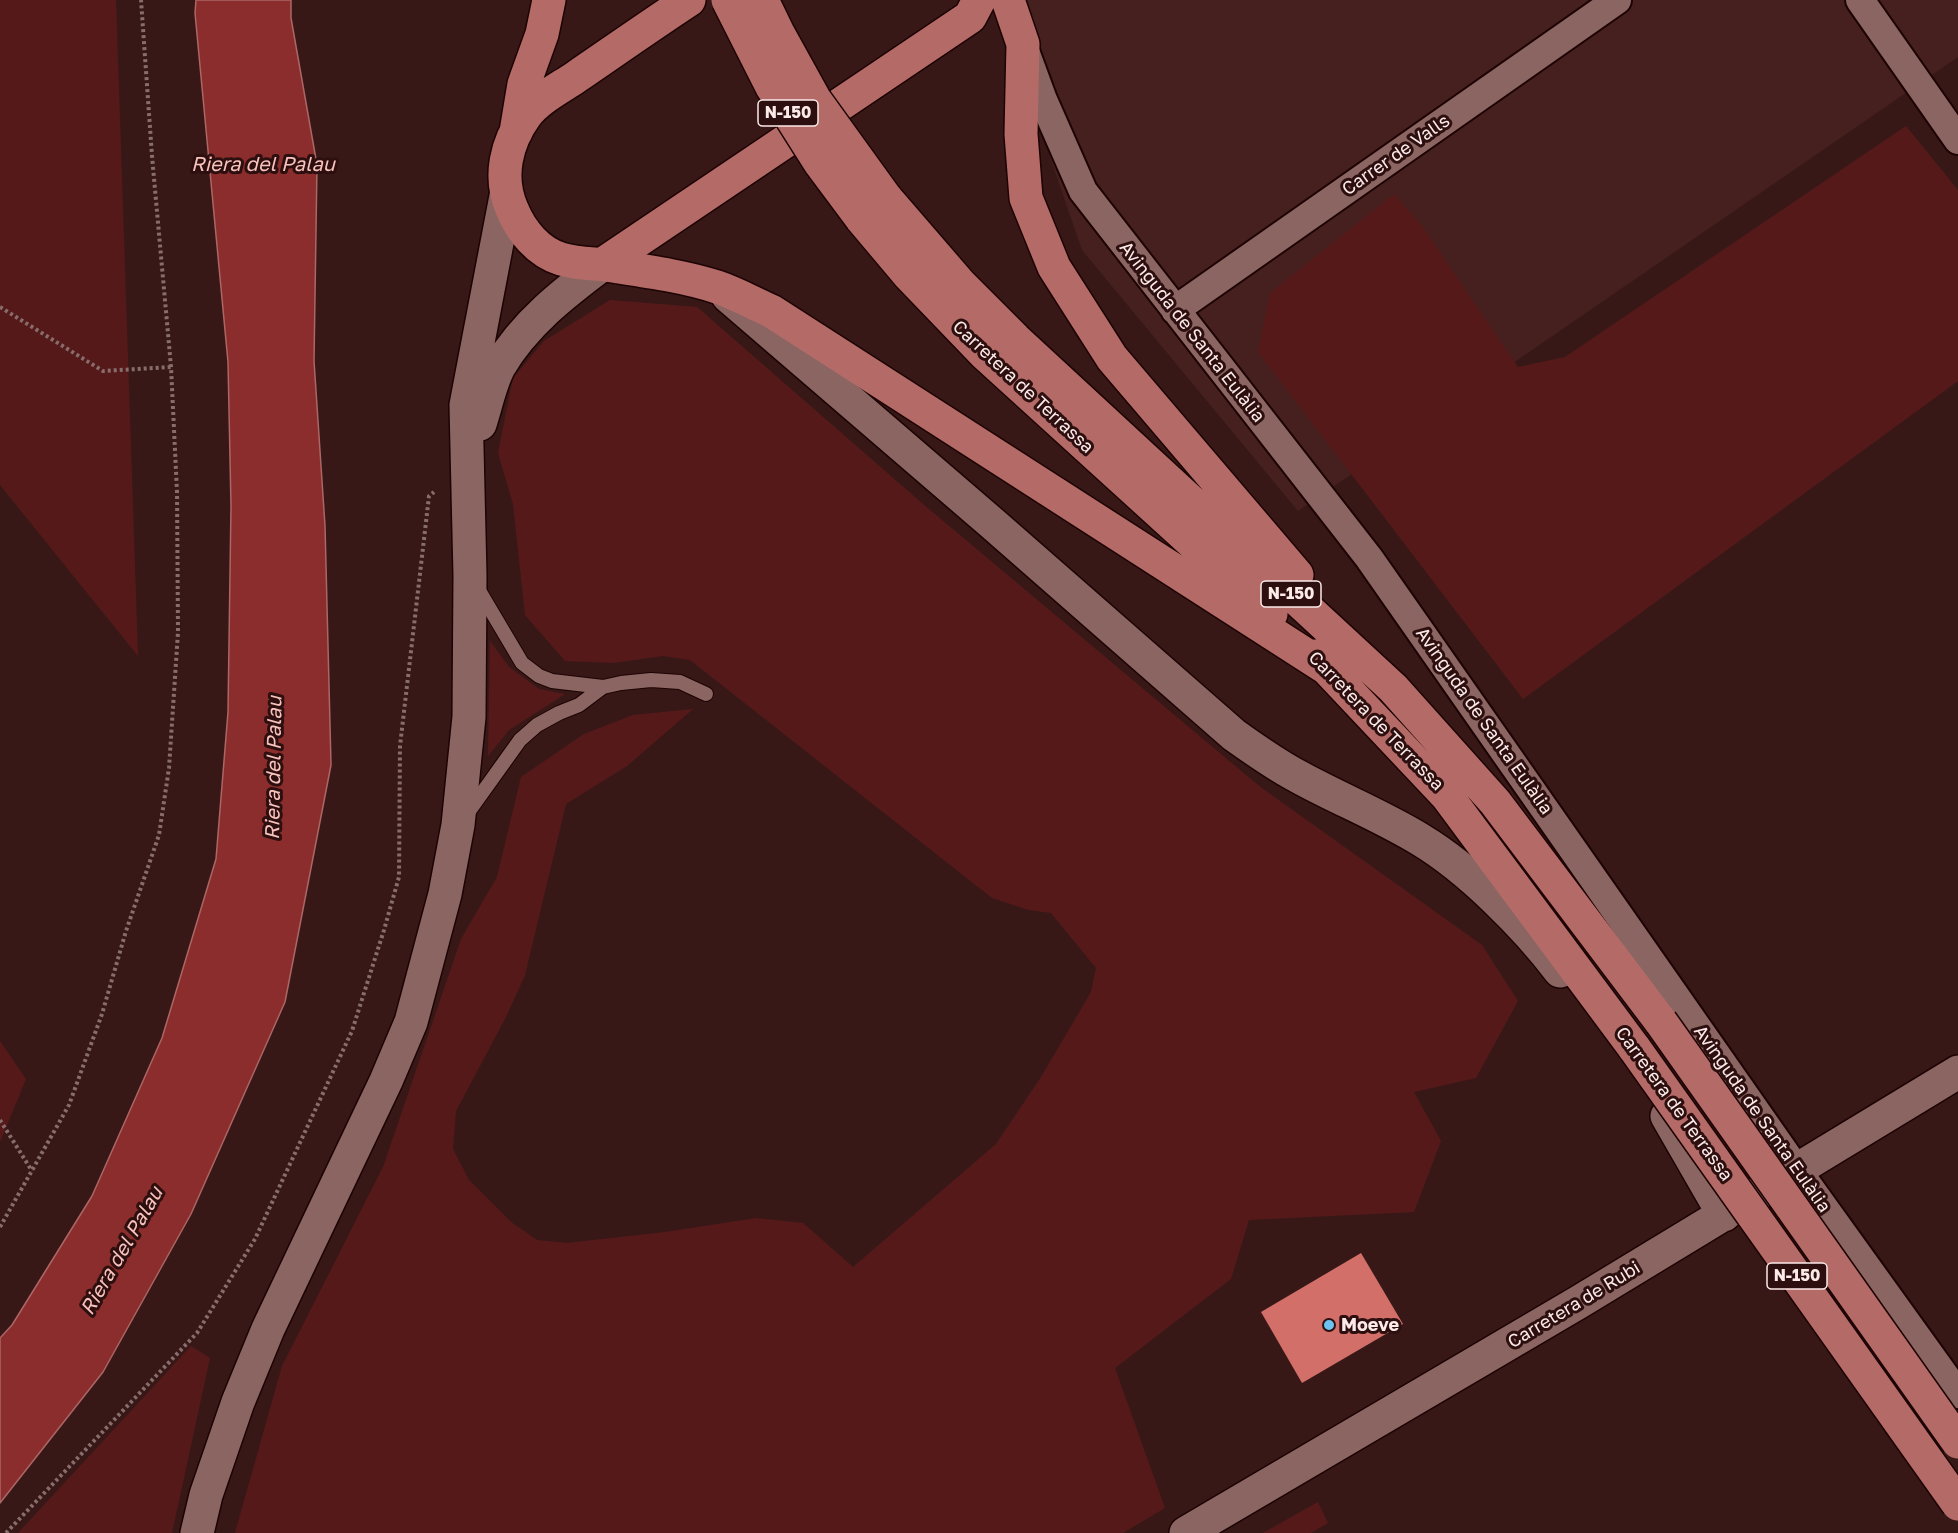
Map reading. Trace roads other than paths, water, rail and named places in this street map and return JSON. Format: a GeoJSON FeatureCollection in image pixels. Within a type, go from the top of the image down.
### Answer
{"type":"FeatureCollection","features":[{"type":"Feature","properties":{"kind":"main road"},"geometry":{"type":"LineString","coordinates":[[515,134],[524,84],[542,34],[549,0]]}},
{"type":"Feature","properties":{"kind":"main road"},"geometry":{"type":"LineString","coordinates":[[689,0],[552,93],[528,113],[515,134],[507,153],[504,175],[506,196],[517,222],[539,247],[562,259],[603,264],[718,287],[771,311],[1331,671]]}},
{"type":"Feature","properties":{"kind":"main road","name":"Carretera de Terrassa"},"geometry":{"type":"LineString","coordinates":[[728,0],[759,62],[820,163],[961,285],[1016,339],[1393,688],[1495,802],[1661,1022],[1958,1443]]}},
{"type":"Feature","properties":{"kind":"main road","name":"Carretera de Terrassa"},"geometry":{"type":"LineString","coordinates":[[762,0],[909,274],[985,354],[1256,599],[1331,671],[1447,796],[1635,1049],[1958,1504]]}},
{"type":"Feature","properties":{"kind":"main road"},"geometry":{"type":"LineString","coordinates":[[603,264],[970,16],[979,0]]}},
{"type":"Feature","properties":{"kind":"main road"},"geometry":{"type":"LineString","coordinates":[[1008,0],[1023,44],[1021,134],[1026,198],[1054,267],[1112,358],[1393,688]]}},
{"type":"Feature","properties":{"kind":"street","name":"Carrer de Valls"},"geometry":{"type":"LineString","coordinates":[[1175,310],[1617,0]]}},
{"type":"Feature","properties":{"kind":"street"},"geometry":{"type":"LineString","coordinates":[[1860,0],[1958,140]]}},
{"type":"Feature","properties":{"kind":"street","name":"Avinguda de Santa Eulàlia"},"geometry":{"type":"LineString","coordinates":[[1023,44],[1043,100],[1083,191],[1369,558],[1797,1170],[1958,1394]]}},
{"type":"Feature","properties":{"kind":"street"},"geometry":{"type":"LineString","coordinates":[[197,1533],[206,1495],[238,1402],[259,1350],[386,1081],[411,1022],[446,894],[458,825],[470,717],[470,576],[466,405],[506,196]]}},
{"type":"Feature","properties":{"kind":"street"},"geometry":{"type":"LineString","coordinates":[[467,469],[499,368],[534,321],[563,294],[603,264]]}},
{"type":"Feature","properties":{"kind":"street"},"geometry":{"type":"LineString","coordinates":[[718,287],[1234,735],[1297,776],[1421,840],[1464,871],[1526,931],[1609,1036],[1657,1100],[1724,1215]]}},
{"type":"Feature","properties":{"kind":"street","name":"Carretera de Rubi"},"geometry":{"type":"LineString","coordinates":[[1186,1533],[1724,1215],[1958,1072]]}},
{"type":"Feature","properties":{"kind":"lane"},"geometry":{"type":"LineString","coordinates":[[470,576],[522,663],[539,676],[552,681],[603,687]]}},
{"type":"Feature","properties":{"kind":"lane"},"geometry":{"type":"LineString","coordinates":[[458,825],[520,740],[537,725],[579,705],[603,687],[621,682],[651,680],[680,682],[706,694]]}},
{"type":"Feature","properties":{"kind":"water","name":"Riera del Palau"},"geometry":{"type":"Polygon","coordinates":[[[196,0],[291,0],[291,18],[317,165],[314,361],[325,526],[331,765],[285,1002],[191,1214],[103,1372],[0,1503],[0,1338],[12,1325],[92,1196],[162,1038],[216,859],[228,712],[231,506],[228,362],[195,13],[196,0]]]}},
{"type":"Feature","properties":{"kind":"place","name":"Moeve"},"geometry":{"type":"Point","coordinates":[1329,1325]}}]}
